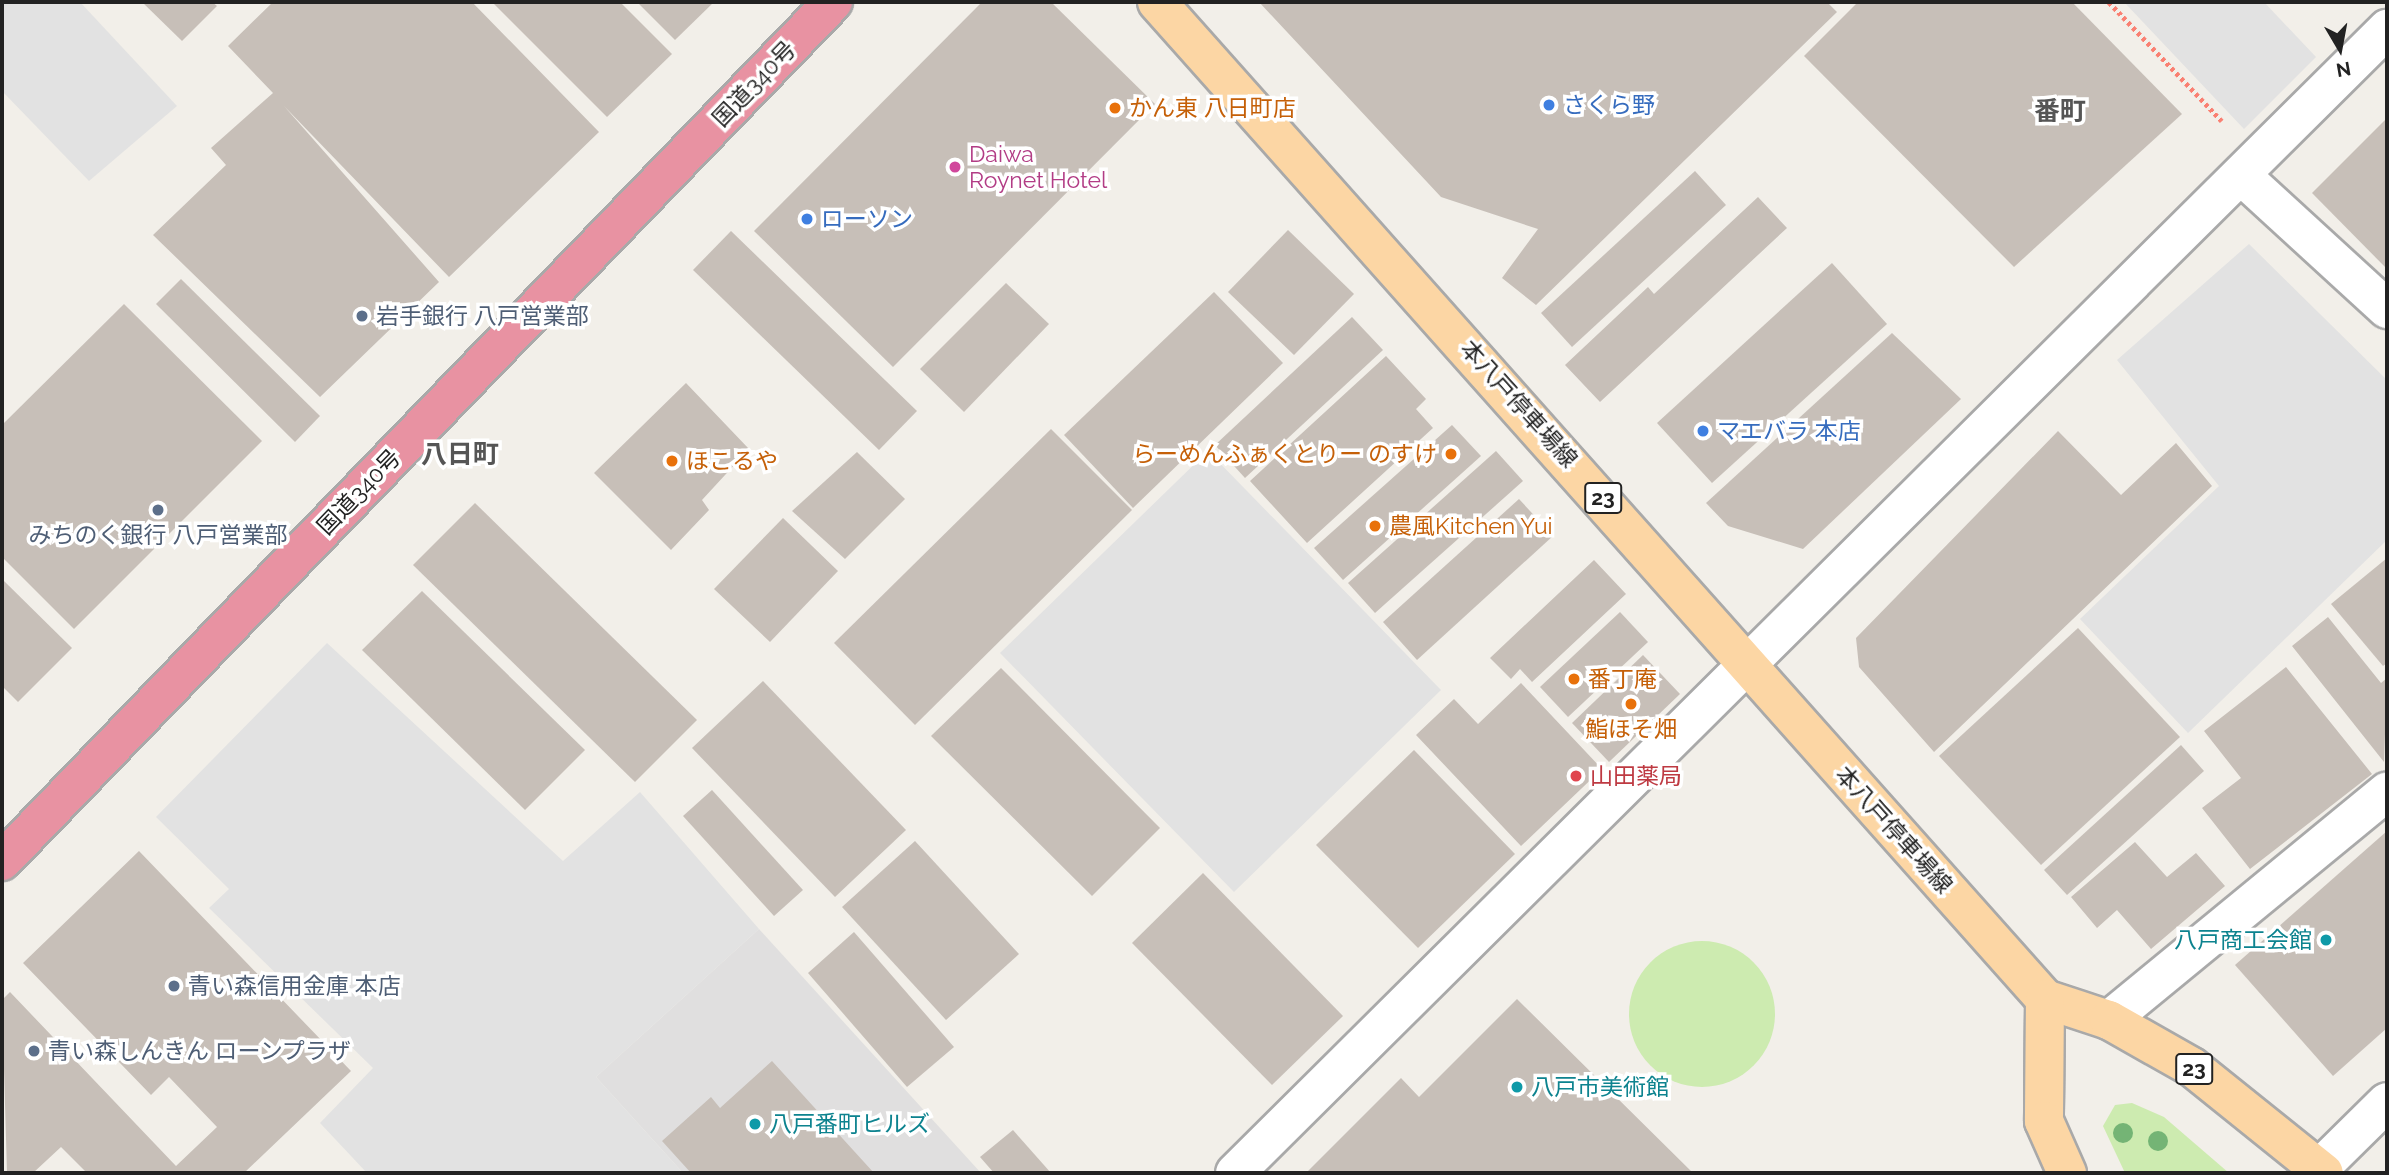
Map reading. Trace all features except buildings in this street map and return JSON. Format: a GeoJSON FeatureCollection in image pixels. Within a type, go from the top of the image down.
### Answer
{"type":"FeatureCollection","features":[{"type":"Feature","properties":{"kind":"highway","name":"国道340号"},"geometry":{"type":"LineString","coordinates":[[2,861],[833,2]]}},
{"type":"Feature","properties":{"kind":"main road","name":"本八戸停車場線"},"geometry":{"type":"LineString","coordinates":[[1157,2],[2045,999]]}},
{"type":"Feature","properties":{"kind":"main road","name":"23"},"geometry":{"type":"LineString","coordinates":[[2045,999],[2109,1020],[2192,1067],[2321,1171]]}},
{"type":"Feature","properties":{"kind":"main road"},"geometry":{"type":"LineString","coordinates":[[2045,999],[2044,1121],[2067,1173]]}},
{"type":"Feature","properties":{"kind":"street"},"geometry":{"type":"LineString","coordinates":[[1235,1173],[1749,667],[2387,29]]}},
{"type":"Feature","properties":{"kind":"street"},"geometry":{"type":"LineString","coordinates":[[2250,168],[2387,309]]}},
{"type":"Feature","properties":{"kind":"street"},"geometry":{"type":"LineString","coordinates":[[2109,1020],[2387,792]]}},
{"type":"Feature","properties":{"kind":"street"},"geometry":{"type":"LineString","coordinates":[[2321,1171],[2387,1102]]}},
{"type":"Feature","properties":{"kind":"path"},"geometry":{"type":"LineString","coordinates":[[2109,2],[2250,168]]}},
{"type":"Feature","properties":{"kind":"shaded area"},"geometry":{"type":"Polygon","coordinates":[[[2,2],[80,2],[177,106],[89,181],[2,91],[2,2]]]}},
{"type":"Feature","properties":{"kind":"shaded area"},"geometry":{"type":"Polygon","coordinates":[[[2124,2],[2264,2],[2316,57],[2244,129],[2124,2]]]}},
{"type":"Feature","properties":{"kind":"shaded area"},"geometry":{"type":"Polygon","coordinates":[[[2249,244],[2387,380],[2387,540],[2188,733],[2080,619],[2219,486],[2117,360],[2249,244]]]}},
{"type":"Feature","properties":{"kind":"shaded area"},"geometry":{"type":"Polygon","coordinates":[[[1208,451],[1441,690],[1234,892],[1000,653],[1208,451]]]}},
{"type":"Feature","properties":{"kind":"shaded area"},"geometry":{"type":"Polygon","coordinates":[[[327,643],[563,861],[640,792],[759,929],[596,1077],[683,1173],[367,1173],[320,1123],[373,1068],[209,908],[229,889],[156,817],[327,643]]]}},
{"type":"Feature","properties":{"kind":"shaded area"},"geometry":{"type":"Polygon","coordinates":[[[759,929],[981,1173],[683,1173],[596,1077],[759,929]]]}},
{"type":"Feature","properties":{"kind":"green space"},"geometry":{"type":"Polygon","coordinates":[[[1702,941],[1730,947],[1754,962],[1769,986],[1775,1014],[1769,1042],[1754,1066],[1730,1081],[1702,1087],[1674,1081],[1650,1066],[1635,1042],[1629,1014],[1635,986],[1650,962],[1674,947],[1702,941]]]}},
{"type":"Feature","properties":{"kind":"green space"},"geometry":{"type":"Polygon","coordinates":[[[2132,1103],[2164,1117],[2229,1173],[2125,1173],[2103,1126],[2115,1105],[2132,1103]]]}},
{"type":"Feature","properties":{"kind":"place","name":"さくら野"},"geometry":{"type":"Point","coordinates":[1549,105]}},
{"type":"Feature","properties":{"kind":"place","name":"かん東 八日町店"},"geometry":{"type":"Point","coordinates":[1115,108]}},
{"type":"Feature","properties":{"kind":"place","name":"Daiwa Roynet Hotel"},"geometry":{"type":"Point","coordinates":[955,167]}},
{"type":"Feature","properties":{"kind":"place","name":"ローソン"},"geometry":{"type":"Point","coordinates":[807,219]}},
{"type":"Feature","properties":{"kind":"place","name":"岩手銀行 八戸営業部"},"geometry":{"type":"Point","coordinates":[362,316]}},
{"type":"Feature","properties":{"kind":"place","name":"マエバラ 本店"},"geometry":{"type":"Point","coordinates":[1703,431]}},
{"type":"Feature","properties":{"kind":"place","name":"らーめんふぁくとりー のすけ"},"geometry":{"type":"Point","coordinates":[1451,454]}},
{"type":"Feature","properties":{"kind":"place","name":"ほこるや"},"geometry":{"type":"Point","coordinates":[672,461]}},
{"type":"Feature","properties":{"kind":"place","name":"みちのく銀行 八戸営業部"},"geometry":{"type":"Point","coordinates":[158,510]}},
{"type":"Feature","properties":{"kind":"place","name":"農風Kitchen Yui"},"geometry":{"type":"Point","coordinates":[1375,526]}},
{"type":"Feature","properties":{"kind":"place","name":"番丁庵"},"geometry":{"type":"Point","coordinates":[1574,679]}},
{"type":"Feature","properties":{"kind":"place","name":"鮨ほそ畑"},"geometry":{"type":"Point","coordinates":[1631,704]}},
{"type":"Feature","properties":{"kind":"place","name":"山田薬局"},"geometry":{"type":"Point","coordinates":[1576,776]}},
{"type":"Feature","properties":{"kind":"place","name":"八戸商工会館"},"geometry":{"type":"Point","coordinates":[2326,940]}},
{"type":"Feature","properties":{"kind":"place","name":"青い森信用金庫 本店"},"geometry":{"type":"Point","coordinates":[174,986]}},
{"type":"Feature","properties":{"kind":"place","name":"青い森しんきん ローンプラザ"},"geometry":{"type":"Point","coordinates":[34,1051]}},
{"type":"Feature","properties":{"kind":"place","name":"八戸市美術館"},"geometry":{"type":"Point","coordinates":[1517,1087]}},
{"type":"Feature","properties":{"kind":"place","name":"八戸番町ヒルズ"},"geometry":{"type":"Point","coordinates":[755,1124]}},
{"type":"Feature","properties":{"kind":"district","name":"番町"},"geometry":{"type":"Point","coordinates":[2060,112]}},
{"type":"Feature","properties":{"kind":"district","name":"八日町"},"geometry":{"type":"Point","coordinates":[460,455]}}]}
